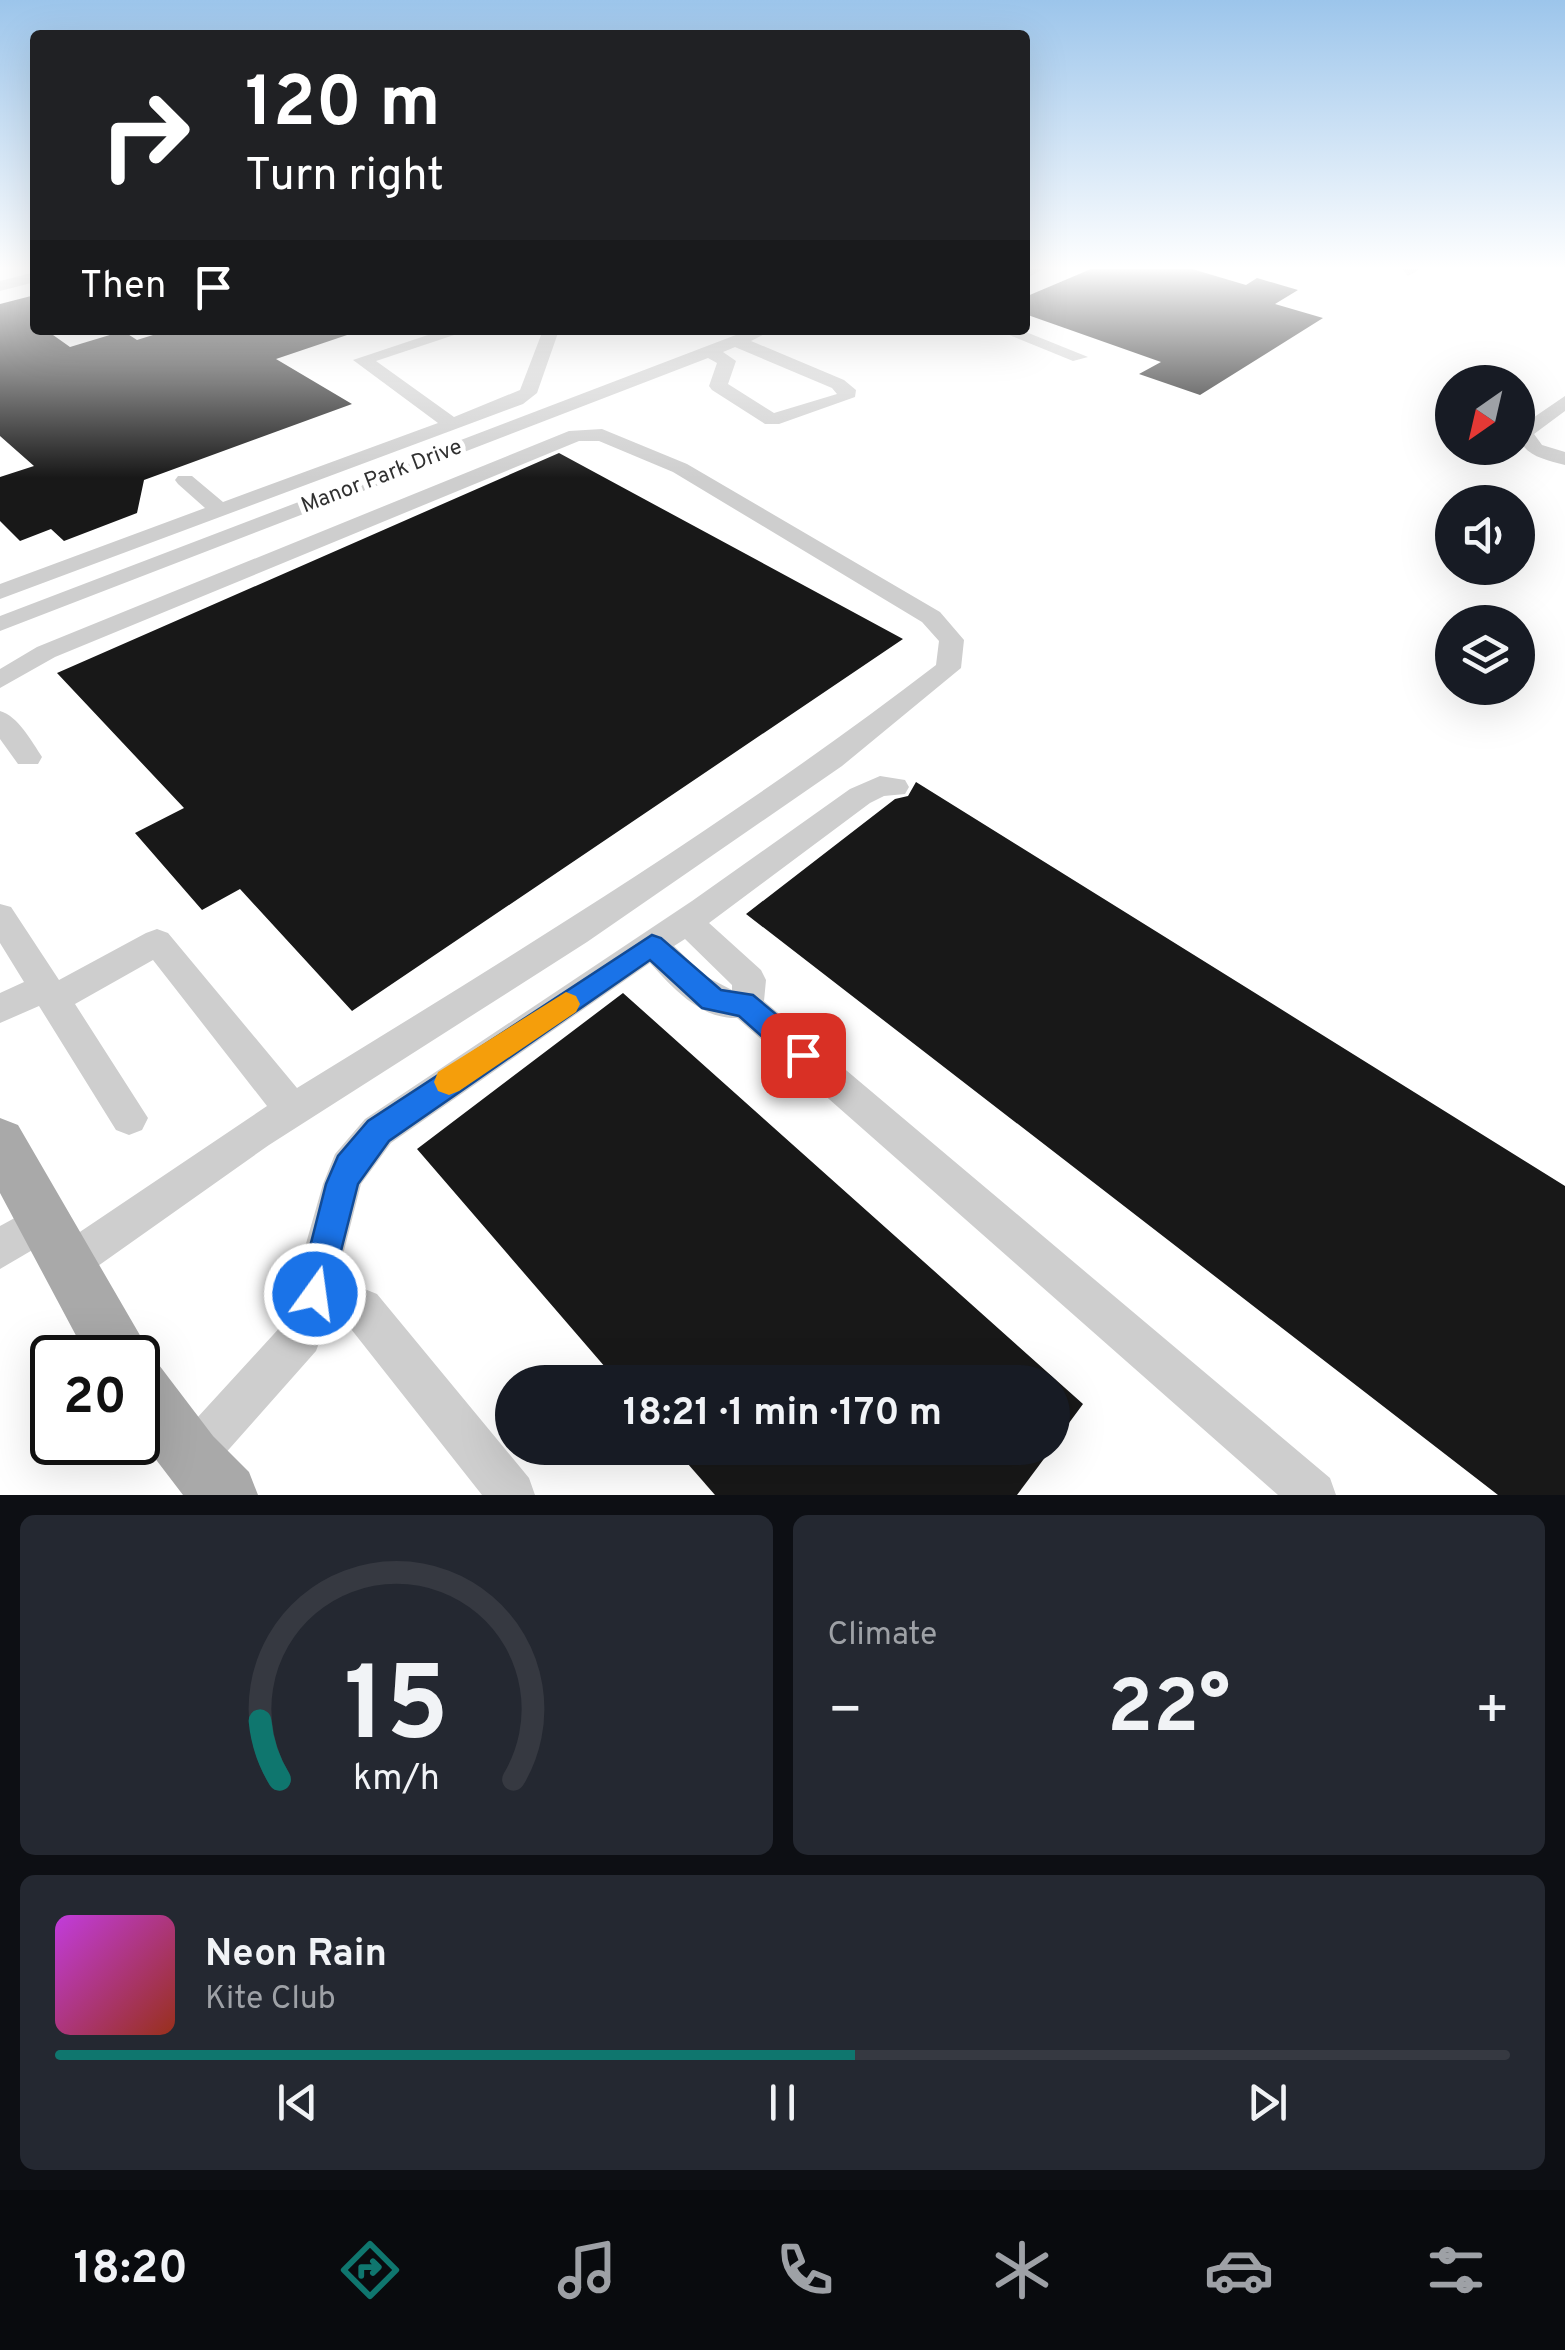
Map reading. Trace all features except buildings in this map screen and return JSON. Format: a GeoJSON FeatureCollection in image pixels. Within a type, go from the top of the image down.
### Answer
{"type":"FeatureCollection","features":[{"type":"Feature","properties":{"kind":"main road"},"geometry":{"type":"LineString","coordinates":[[0,1142],[107,1335]]}},
{"type":"Feature","properties":{"kind":"main road"},"geometry":{"type":"LineString","coordinates":[[160,1414],[208,1476]]}},
{"type":"Feature","properties":{"kind":"street"},"geometry":{"type":"LineString","coordinates":[[432,339],[362,360],[452,424]]}},
{"type":"Feature","properties":{"kind":"street"},"geometry":{"type":"LineString","coordinates":[[0,592],[452,424],[528,392],[549,339]]}},
{"type":"Feature","properties":{"kind":"street","name":"Manor Park Drive"},"geometry":{"type":"LineString","coordinates":[[0,624],[742,339]]}},
{"type":"Feature","properties":{"kind":"street"},"geometry":{"type":"LineString","coordinates":[[1029,339],[1079,357]]}},
{"type":"Feature","properties":{"kind":"street"},"geometry":{"type":"LineString","coordinates":[[708,351],[727,361],[718,386],[772,420],[846,398],[846,390],[838,384],[736,341]]}},
{"type":"Feature","properties":{"kind":"street"},"geometry":{"type":"LineString","coordinates":[[1565,402],[1523,433],[1535,448],[1565,459]]}},
{"type":"Feature","properties":{"kind":"street"},"geometry":{"type":"LineString","coordinates":[[1542,419],[1565,427]]}},
{"type":"Feature","properties":{"kind":"street"},"geometry":{"type":"LineString","coordinates":[[0,680],[46,652],[576,435],[602,436],[680,468],[931,617],[952,640],[948,668],[832,759],[576,933],[292,1110],[56,1242],[0,1249]]}},
{"type":"Feature","properties":{"kind":"street"},"geometry":{"type":"LineString","coordinates":[[185,480],[220,510]]}},
{"type":"Feature","properties":{"kind":"street"},"geometry":{"type":"LineString","coordinates":[[60,570],[125,576]]}},
{"type":"Feature","properties":{"kind":"street"},"geometry":{"type":"LineString","coordinates":[[0,720],[28,757]]}},
{"type":"Feature","properties":{"kind":"street"},"geometry":{"type":"LineString","coordinates":[[208,1476],[300,1336],[312,1305],[342,1184],[349,1166],[378,1131],[686,922],[860,796],[880,786],[895,787]]}},
{"type":"Feature","properties":{"kind":"street"},"geometry":{"type":"LineString","coordinates":[[0,916],[128,1118]]}},
{"type":"Feature","properties":{"kind":"street"},"geometry":{"type":"LineString","coordinates":[[652,945],[712,1000],[736,1006],[744,1003],[749,996],[748,980],[686,922]]}},
{"type":"Feature","properties":{"kind":"street"},"geometry":{"type":"LineString","coordinates":[[0,1009],[49,994],[157,942],[292,1110]]}},
{"type":"Feature","properties":{"kind":"street"},"geometry":{"type":"LineString","coordinates":[[744,1003],[1313,1495]]}},
{"type":"Feature","properties":{"kind":"street"},"geometry":{"type":"LineString","coordinates":[[312,1305],[362,1309],[512,1495]]}},
{"type":"Feature","properties":{"kind":"slow traffic"},"geometry":{"type":"LineString","coordinates":[[449,1082],[566,1004]]}},
{"type":"Feature","properties":{"kind":"route"},"geometry":{"type":"LineString","coordinates":[[315,1294],[342,1184],[349,1166],[378,1131],[652,945],[712,1000],[736,1006],[744,1003],[803,1055]]}}]}
